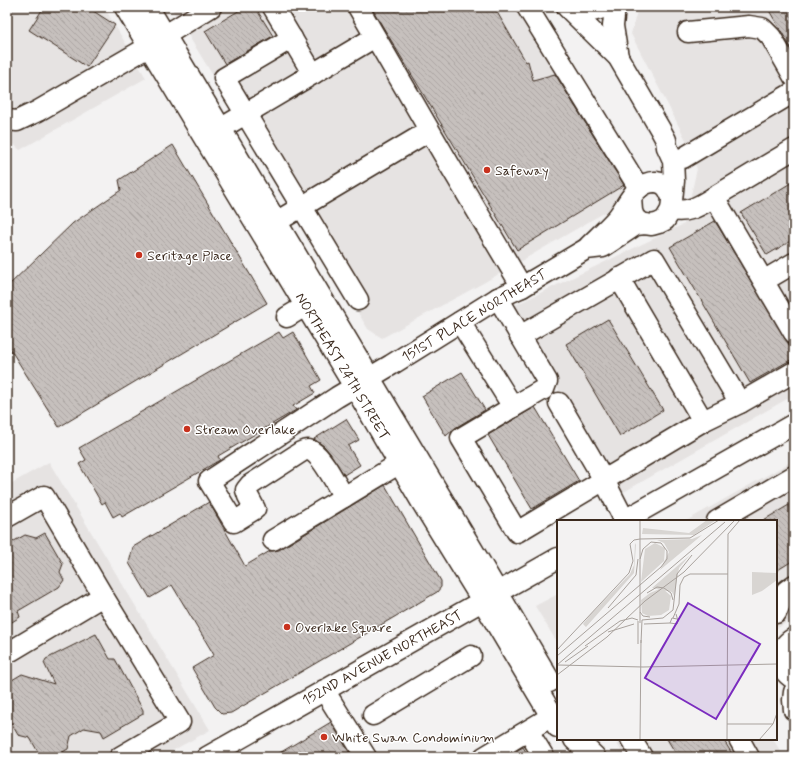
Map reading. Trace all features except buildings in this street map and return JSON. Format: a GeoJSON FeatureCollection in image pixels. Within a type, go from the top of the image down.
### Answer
{"type":"FeatureCollection","features":[{"type":"Feature","properties":{"kind":"main road","name":"NORTHEAST 24TH STREET"},"geometry":{"type":"LineString","coordinates":[[126,7],[157,41],[220,129],[307,305],[362,382],[400,463],[557,695]]}},
{"type":"Feature","properties":{"kind":"main road","name":"NORTHEAST 24TH STREET"},"geometry":{"type":"LineString","coordinates":[[148,9],[157,41],[490,596],[556,721]]}},
{"type":"Feature","properties":{"kind":"main road"},"geometry":{"type":"LineString","coordinates":[[567,740],[577,757]]}},
{"type":"Feature","properties":{"kind":"main road"},"geometry":{"type":"LineString","coordinates":[[576,740],[594,757]]}},
{"type":"Feature","properties":{"kind":"main road"},"geometry":{"type":"LineString","coordinates":[[585,740],[594,757]]}},
{"type":"Feature","properties":{"kind":"street"},"geometry":{"type":"LineString","coordinates":[[273,7],[313,74]]}},
{"type":"Feature","properties":{"kind":"street"},"geometry":{"type":"LineString","coordinates":[[358,7],[429,131],[522,287]]}},
{"type":"Feature","properties":{"kind":"street"},"geometry":{"type":"LineString","coordinates":[[527,7],[639,190]]}},
{"type":"Feature","properties":{"kind":"street"},"geometry":{"type":"LineString","coordinates":[[568,7],[585,12],[596,11],[605,7]]}},
{"type":"Feature","properties":{"kind":"street"},"geometry":{"type":"LineString","coordinates":[[568,7],[618,57],[666,140],[670,153],[674,181],[671,204],[665,220],[652,225],[639,222],[634,217],[632,211],[639,190],[653,182],[663,183],[667,187],[671,204],[678,211],[692,210],[794,149]]}},
{"type":"Feature","properties":{"kind":"street"},"geometry":{"type":"LineString","coordinates":[[615,7],[614,26],[618,57]]}},
{"type":"Feature","properties":{"kind":"street"},"geometry":{"type":"LineString","coordinates":[[7,120],[17,121],[38,111],[157,41],[199,10]]}},
{"type":"Feature","properties":{"kind":"street"},"geometry":{"type":"LineString","coordinates":[[688,32],[749,26],[762,28],[771,37],[794,78]]}},
{"type":"Feature","properties":{"kind":"street"},"geometry":{"type":"LineString","coordinates":[[220,129],[375,37]]}},
{"type":"Feature","properties":{"kind":"street"},"geometry":{"type":"LineString","coordinates":[[292,38],[224,78],[301,208],[358,300]]}},
{"type":"Feature","properties":{"kind":"street"},"geometry":{"type":"LineString","coordinates":[[670,153],[683,158],[794,92]]}},
{"type":"Feature","properties":{"kind":"street"},"geometry":{"type":"LineString","coordinates":[[267,223],[301,208],[429,131]]}},
{"type":"Feature","properties":{"kind":"street","name":"151ST PLACE NORTHEAST"},"geometry":{"type":"LineString","coordinates":[[344,497],[322,462],[313,452],[307,450],[301,452],[250,485],[246,490],[255,509],[234,522],[209,480],[317,409],[498,298],[522,287],[586,250],[618,217],[670,153]]}},
{"type":"Feature","properties":{"kind":"street"},"geometry":{"type":"LineString","coordinates":[[714,197],[765,280],[794,332]]}},
{"type":"Feature","properties":{"kind":"street","name":"151ST PLACE NORTHEAST"},"geometry":{"type":"LineString","coordinates":[[586,250],[603,247],[636,225],[645,224]]}},
{"type":"Feature","properties":{"kind":"street"},"geometry":{"type":"LineString","coordinates":[[520,336],[654,259],[740,403]]}},
{"type":"Feature","properties":{"kind":"street"},"geometry":{"type":"LineString","coordinates":[[765,280],[794,263]]}},
{"type":"Feature","properties":{"kind":"street"},"geometry":{"type":"LineString","coordinates":[[619,278],[703,421]]}},
{"type":"Feature","properties":{"kind":"street"},"geometry":{"type":"LineString","coordinates":[[498,298],[547,381],[544,389],[461,438],[517,532],[703,421],[740,403],[794,372]]}},
{"type":"Feature","properties":{"kind":"street"},"geometry":{"type":"LineString","coordinates":[[287,317],[307,305]]}},
{"type":"Feature","properties":{"kind":"street"},"geometry":{"type":"LineString","coordinates":[[460,322],[513,406]]}},
{"type":"Feature","properties":{"kind":"street"},"geometry":{"type":"LineString","coordinates":[[559,403],[604,480],[624,520]]}},
{"type":"Feature","properties":{"kind":"street"},"geometry":{"type":"LineString","coordinates":[[626,520],[794,424]]}},
{"type":"Feature","properties":{"kind":"street"},"geometry":{"type":"LineString","coordinates":[[273,540],[400,463]]}},
{"type":"Feature","properties":{"kind":"street"},"geometry":{"type":"LineString","coordinates":[[719,520],[794,476]]}},
{"type":"Feature","properties":{"kind":"street"},"geometry":{"type":"LineString","coordinates":[[7,517],[44,496],[180,722],[120,757]]}},
{"type":"Feature","properties":{"kind":"street","name":"152ND AVENUE NORTHEAST"},"geometry":{"type":"LineString","coordinates":[[206,757],[230,751],[324,690],[557,559]]}},
{"type":"Feature","properties":{"kind":"street"},"geometry":{"type":"LineString","coordinates":[[777,611],[786,591],[794,585]]}},
{"type":"Feature","properties":{"kind":"street"},"geometry":{"type":"LineString","coordinates":[[11,651],[103,596]]}},
{"type":"Feature","properties":{"kind":"street"},"geometry":{"type":"LineString","coordinates":[[794,638],[789,640],[782,649],[780,659],[782,668],[787,676],[794,679]]}},
{"type":"Feature","properties":{"kind":"street"},"geometry":{"type":"LineString","coordinates":[[373,714],[471,656]]}},
{"type":"Feature","properties":{"kind":"street"},"geometry":{"type":"LineString","coordinates":[[324,690],[366,757]]}},
{"type":"Feature","properties":{"kind":"street"},"geometry":{"type":"LineString","coordinates":[[794,692],[794,710]]}},
{"type":"Feature","properties":{"kind":"street"},"geometry":{"type":"LineString","coordinates":[[484,757],[528,731],[556,721]]}},
{"type":"Feature","properties":{"kind":"street"},"geometry":{"type":"LineString","coordinates":[[528,731],[544,757]]}},
{"type":"Feature","properties":{"kind":"street"},"geometry":{"type":"LineString","coordinates":[[632,740],[642,757]]}},
{"type":"Feature","properties":{"kind":"street"},"geometry":{"type":"LineString","coordinates":[[740,740],[750,757]]}},
{"type":"Feature","properties":{"kind":"shaded area"},"geometry":{"type":"Polygon","coordinates":[[[7,7],[104,7],[146,78],[20,150],[7,138],[7,7]]]}},
{"type":"Feature","properties":{"kind":"shaded area"},"geometry":{"type":"Polygon","coordinates":[[[171,7],[536,7],[638,179],[621,203],[485,282],[382,338],[368,329],[171,7]]]}},
{"type":"Feature","properties":{"kind":"shaded area"},"geometry":{"type":"Polygon","coordinates":[[[638,7],[794,7],[794,395],[622,493],[509,308],[684,224],[697,169],[686,140],[631,34],[638,7]]]}},
{"type":"Feature","properties":{"kind":"shaded area"},"geometry":{"type":"Polygon","coordinates":[[[794,460],[794,618],[777,628],[777,520],[688,520],[794,460]]]}},
{"type":"Feature","properties":{"kind":"shaded area"},"geometry":{"type":"Polygon","coordinates":[[[49,462],[210,730],[161,757],[7,757],[7,486],[49,462]]]}},
{"type":"Feature","properties":{"kind":"shaded area"},"geometry":{"type":"Polygon","coordinates":[[[557,595],[557,642],[535,606],[557,595]]]}},
{"type":"Feature","properties":{"kind":"shaded area"},"geometry":{"type":"Polygon","coordinates":[[[615,740],[774,740],[784,757],[625,757],[615,740]]]}},
{"type":"Feature","properties":{"kind":"place","name":"Safeway"},"geometry":{"type":"Point","coordinates":[487,170]}},
{"type":"Feature","properties":{"kind":"place","name":"Seritage Place"},"geometry":{"type":"Point","coordinates":[139,255]}},
{"type":"Feature","properties":{"kind":"place","name":"Stream Overlake"},"geometry":{"type":"Point","coordinates":[187,429]}},
{"type":"Feature","properties":{"kind":"place","name":"Overlake Square"},"geometry":{"type":"Point","coordinates":[287,627]}},
{"type":"Feature","properties":{"kind":"place","name":"White Swan Condominium"},"geometry":{"type":"Point","coordinates":[324,737]}}]}
